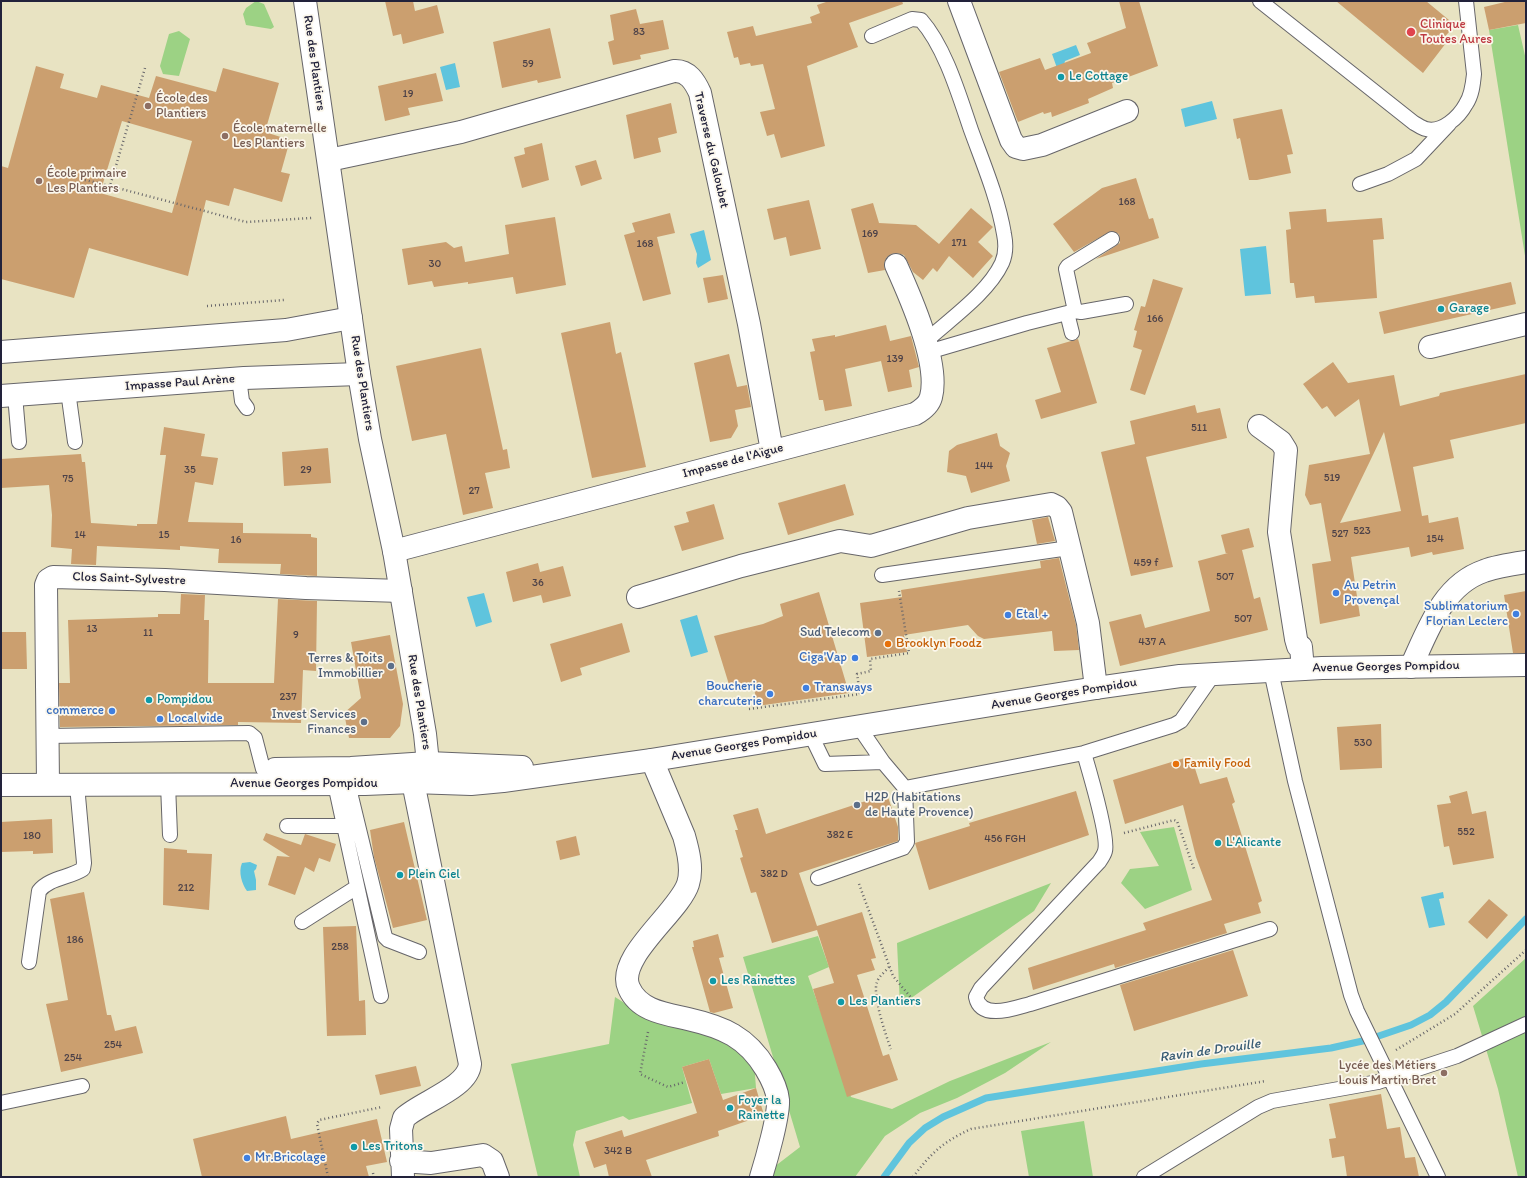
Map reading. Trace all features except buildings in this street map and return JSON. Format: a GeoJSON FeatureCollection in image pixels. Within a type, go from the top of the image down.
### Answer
{"type":"FeatureCollection","features":[{"type":"Feature","properties":{"kind":"street","name":"Rue des Plantiers"},"geometry":{"type":"LineString","coordinates":[[305,1],[370,439],[394,551],[425,734],[425,775],[470,1064],[469,1073],[460,1082],[404,1118],[401,1129],[402,1169]]}},
{"type":"Feature","properties":{"kind":"street"},"geometry":{"type":"LineString","coordinates":[[959,1],[1011,140],[1016,147],[1023,149],[1042,144],[1127,111]]}},
{"type":"Feature","properties":{"kind":"street","name":"Traverse du Galoubet"},"geometry":{"type":"LineString","coordinates":[[328,160],[461,132],[674,72],[680,71],[686,74],[696,85],[700,94],[748,319],[772,451]]}},
{"type":"Feature","properties":{"kind":"street","name":"Impasse de l'Aïgue"},"geometry":{"type":"LineString","coordinates":[[394,551],[772,451],[888,422],[915,414],[922,410],[931,398],[933,388],[927,346],[916,309],[896,264]]}},
{"type":"Feature","properties":{"kind":"street"},"geometry":{"type":"LineString","coordinates":[[1,352],[286,330],[351,318]]}},
{"type":"Feature","properties":{"kind":"street"},"geometry":{"type":"LineString","coordinates":[[1430,347],[1526,324]]}},
{"type":"Feature","properties":{"kind":"street","name":"Impasse Paul Arène"},"geometry":{"type":"LineString","coordinates":[[8,396],[242,378],[360,374]]}},
{"type":"Feature","properties":{"kind":"street"},"geometry":{"type":"LineString","coordinates":[[1259,426],[1281,442],[1286,450],[1279,532],[1287,590],[1296,639],[1298,646],[1301,647],[1303,669]]}},
{"type":"Feature","properties":{"kind":"street"},"geometry":{"type":"LineString","coordinates":[[638,598],[741,566],[840,541],[871,546],[968,518],[1047,504],[1057,507],[1060,512],[1091,636],[1096,688]]}},
{"type":"Feature","properties":{"kind":"street"},"geometry":{"type":"LineString","coordinates":[[1411,667],[1436,616],[1450,594],[1458,585],[1485,570],[1526,562]]}},
{"type":"Feature","properties":{"kind":"street","name":"Clos Saint-Sylvestre"},"geometry":{"type":"LineString","coordinates":[[48,777],[46,585],[48,580],[53,577],[165,580],[306,588],[401,591]]}},
{"type":"Feature","properties":{"kind":"street","name":"Avenue Georges Pompidou"},"geometry":{"type":"LineString","coordinates":[[1,785],[48,777],[208,770],[351,768],[425,775],[471,784],[652,760],[1096,688],[1180,676],[1303,669],[1526,665]]}},
{"type":"Feature","properties":{"kind":"street"},"geometry":{"type":"LineString","coordinates":[[652,760],[684,836],[687,847],[690,878],[685,890],[648,937],[628,968],[628,986],[632,995],[652,1010],[726,1031],[738,1037],[753,1050],[763,1064],[772,1080],[778,1102],[761,1177]]}},
{"type":"Feature","properties":{"kind":"street","name":"Avenue Georges Pompidou"},"geometry":{"type":"LineString","coordinates":[[1,770],[48,777],[77,785],[350,784],[425,775]]}},
{"type":"Feature","properties":{"kind":"street"},"geometry":{"type":"LineString","coordinates":[[402,1169],[431,1162],[483,1155],[492,1161],[498,1177]]}},
{"type":"Feature","properties":{"kind":"lane"},"geometry":{"type":"LineString","coordinates":[[1260,1],[1414,123],[1426,129],[1436,129],[1450,122]]}},
{"type":"Feature","properties":{"kind":"lane"},"geometry":{"type":"LineString","coordinates":[[1360,184],[1388,174],[1416,159],[1466,104],[1474,79],[1466,1]]}},
{"type":"Feature","properties":{"kind":"lane"},"geometry":{"type":"LineString","coordinates":[[872,36],[912,19],[921,20],[928,28],[951,72],[988,176],[1004,234],[1006,250],[1002,263],[993,279],[927,346]]}},
{"type":"Feature","properties":{"kind":"lane"},"geometry":{"type":"LineString","coordinates":[[1072,333],[1066,269],[1068,266],[1112,239]]}},
{"type":"Feature","properties":{"kind":"lane"},"geometry":{"type":"LineString","coordinates":[[927,346],[1071,312],[1081,312],[1126,304]]}},
{"type":"Feature","properties":{"kind":"lane"},"geometry":{"type":"LineString","coordinates":[[242,378],[242,401],[247,408]]}},
{"type":"Feature","properties":{"kind":"lane"},"geometry":{"type":"LineString","coordinates":[[68,391],[75,442]]}},
{"type":"Feature","properties":{"kind":"lane"},"geometry":{"type":"LineString","coordinates":[[8,396],[18,442]]}},
{"type":"Feature","properties":{"kind":"lane"},"geometry":{"type":"LineString","coordinates":[[882,575],[1069,548]]}},
{"type":"Feature","properties":{"kind":"lane"},"geometry":{"type":"LineString","coordinates":[[1271,671],[1295,781],[1351,995],[1378,1056],[1438,1177]]}},
{"type":"Feature","properties":{"kind":"lane"},"geometry":{"type":"LineString","coordinates":[[905,788],[1084,753],[1174,725],[1181,720],[1213,674]]}},
{"type":"Feature","properties":{"kind":"lane"},"geometry":{"type":"LineString","coordinates":[[818,878],[903,848],[907,842],[905,788],[883,762],[859,727]]}},
{"type":"Feature","properties":{"kind":"lane"},"geometry":{"type":"LineString","coordinates":[[47,736],[249,733],[255,738],[263,769]]}},
{"type":"Feature","properties":{"kind":"lane"},"geometry":{"type":"LineString","coordinates":[[811,734],[826,764],[883,762]]}},
{"type":"Feature","properties":{"kind":"lane"},"geometry":{"type":"LineString","coordinates":[[1084,753],[1097,802],[1105,851],[1099,862],[978,992],[977,1001],[986,1010],[1000,1011],[1030,1004],[1270,929]]}},
{"type":"Feature","properties":{"kind":"lane"},"geometry":{"type":"LineString","coordinates":[[168,784],[170,835]]}},
{"type":"Feature","properties":{"kind":"lane"},"geometry":{"type":"LineString","coordinates":[[350,784],[344,826],[381,996]]}},
{"type":"Feature","properties":{"kind":"lane"},"geometry":{"type":"LineString","coordinates":[[350,784],[385,937],[388,940],[419,952]]}},
{"type":"Feature","properties":{"kind":"lane"},"geometry":{"type":"LineString","coordinates":[[29,962],[39,891],[48,883],[77,873],[83,869],[84,863],[77,785]]}},
{"type":"Feature","properties":{"kind":"lane"},"geometry":{"type":"LineString","coordinates":[[287,826],[344,826]]}},
{"type":"Feature","properties":{"kind":"lane"},"geometry":{"type":"LineString","coordinates":[[302,922],[357,887]]}},
{"type":"Feature","properties":{"kind":"lane"},"geometry":{"type":"LineString","coordinates":[[1144,1177],[1272,1101],[1370,1084],[1457,1056],[1526,1024]]}},
{"type":"Feature","properties":{"kind":"lane"},"geometry":{"type":"LineString","coordinates":[[1,1103],[82,1086]]}},
{"type":"Feature","properties":{"kind":"path"},"geometry":{"type":"LineString","coordinates":[[110,186],[145,68]]}},
{"type":"Feature","properties":{"kind":"path"},"geometry":{"type":"LineString","coordinates":[[81,179],[246,222],[317,218]]}},
{"type":"Feature","properties":{"kind":"path"},"geometry":{"type":"LineString","coordinates":[[207,306],[284,300]]}},
{"type":"Feature","properties":{"kind":"path"},"geometry":{"type":"LineString","coordinates":[[749,709],[860,694],[857,674],[871,671],[870,659],[909,653],[899,588]]}},
{"type":"Feature","properties":{"kind":"path"},"geometry":{"type":"LineString","coordinates":[[1104,839],[1177,821],[1194,869]]}},
{"type":"Feature","properties":{"kind":"path"},"geometry":{"type":"LineString","coordinates":[[862,893],[893,976],[913,1000]]}},
{"type":"Feature","properties":{"kind":"path"},"geometry":{"type":"LineString","coordinates":[[1378,1056],[1409,1044],[1455,1014],[1526,950]]}},
{"type":"Feature","properties":{"kind":"path"},"geometry":{"type":"LineString","coordinates":[[889,967],[877,981],[876,989],[883,1028],[891,1049]]}},
{"type":"Feature","properties":{"kind":"path"},"geometry":{"type":"LineString","coordinates":[[652,1010],[640,1074],[668,1087],[685,1082]]}},
{"type":"Feature","properties":{"kind":"path"},"geometry":{"type":"LineString","coordinates":[[913,1177],[928,1156],[949,1139],[971,1129],[1273,1079]]}},
{"type":"Feature","properties":{"kind":"path"},"geometry":{"type":"LineString","coordinates":[[328,1177],[317,1124],[319,1120],[382,1107]]}},
{"type":"Feature","properties":{"kind":"path"},"geometry":{"type":"LineString","coordinates":[[373,1173],[374,1177]]}},
{"type":"Feature","properties":{"kind":"green space"},"geometry":{"type":"Polygon","coordinates":[[[256,1],[264,4],[274,27],[271,29],[246,25],[243,14],[246,8],[256,1]]]}},
{"type":"Feature","properties":{"kind":"green space"},"geometry":{"type":"Polygon","coordinates":[[[1518,25],[1526,60],[1526,262],[1489,30],[1518,25]]]}},
{"type":"Feature","properties":{"kind":"green space"},"geometry":{"type":"Polygon","coordinates":[[[179,31],[190,39],[179,76],[163,74],[160,66],[169,34],[179,31]]]}},
{"type":"Feature","properties":{"kind":"green space"},"geometry":{"type":"Polygon","coordinates":[[[1174,827],[1192,890],[1145,909],[1121,883],[1130,869],[1159,866],[1140,832],[1174,827]]]}},
{"type":"Feature","properties":{"kind":"green space"},"geometry":{"type":"Polygon","coordinates":[[[1051,883],[1034,911],[900,1006],[897,943],[1051,883]]]}},
{"type":"Feature","properties":{"kind":"green space"},"geometry":{"type":"Polygon","coordinates":[[[818,936],[829,967],[808,976],[851,1097],[892,1109],[950,1081],[1051,1042],[1005,1073],[957,1098],[920,1113],[885,1136],[855,1177],[771,1177],[774,1167],[800,1147],[743,957],[818,936]]]}},
{"type":"Feature","properties":{"kind":"green space"},"geometry":{"type":"Polygon","coordinates":[[[1526,958],[1526,1177],[1518,1177],[1498,1089],[1473,1006],[1526,958]]]}},
{"type":"Feature","properties":{"kind":"green space"},"geometry":{"type":"Polygon","coordinates":[[[615,997],[653,1021],[722,1036],[754,1062],[756,1088],[721,1094],[709,1059],[682,1067],[692,1103],[629,1120],[623,1116],[576,1131],[573,1145],[580,1177],[538,1177],[511,1064],[609,1044],[615,997]]]}},
{"type":"Feature","properties":{"kind":"green space"},"geometry":{"type":"Polygon","coordinates":[[[1084,1121],[1093,1177],[1029,1177],[1021,1131],[1084,1121]]]}},
{"type":"Feature","properties":{"kind":"water"},"geometry":{"type":"Polygon","coordinates":[[[1076,45],[1080,55],[1065,61],[1064,65],[1057,68],[1052,54],[1076,45]]]}},
{"type":"Feature","properties":{"kind":"water"},"geometry":{"type":"Polygon","coordinates":[[[455,63],[460,87],[446,90],[440,67],[455,63]]]}},
{"type":"Feature","properties":{"kind":"water"},"geometry":{"type":"Polygon","coordinates":[[[1212,101],[1217,119],[1185,127],[1181,109],[1212,101]]]}},
{"type":"Feature","properties":{"kind":"water"},"geometry":{"type":"Polygon","coordinates":[[[704,230],[711,260],[698,268],[696,263],[697,254],[690,234],[704,230]]]}},
{"type":"Feature","properties":{"kind":"water"},"geometry":{"type":"Polygon","coordinates":[[[1266,246],[1271,294],[1245,296],[1240,249],[1266,246]]]}},
{"type":"Feature","properties":{"kind":"water"},"geometry":{"type":"Polygon","coordinates":[[[484,593],[492,622],[476,627],[467,597],[484,593]]]}},
{"type":"Feature","properties":{"kind":"water"},"geometry":{"type":"Polygon","coordinates":[[[697,615],[708,652],[691,657],[680,620],[697,615]]]}},
{"type":"Feature","properties":{"kind":"water"},"geometry":{"type":"Polygon","coordinates":[[[250,862],[257,865],[254,871],[256,890],[247,891],[242,881],[240,870],[242,863],[250,862]]]}},
{"type":"Feature","properties":{"kind":"water"},"geometry":{"type":"Polygon","coordinates":[[[1443,892],[1444,898],[1439,899],[1445,925],[1429,928],[1421,897],[1443,892]]]}},
{"type":"Feature","properties":{"kind":"waterway","name":"Ravin de Drouille"},"geometry":{"type":"LineString","coordinates":[[884,1177],[909,1143],[925,1128],[943,1117],[986,1098],[1201,1064],[1331,1048],[1367,1040],[1411,1025],[1430,1015],[1446,1002],[1526,919]]}},
{"type":"Feature","properties":{"kind":"place","name":"Clinique Toutes Aures"},"geometry":{"type":"Point","coordinates":[1411,32]}},
{"type":"Feature","properties":{"kind":"place","name":"Le Cottage"},"geometry":{"type":"Point","coordinates":[1061,77]}},
{"type":"Feature","properties":{"kind":"place","name":"École des Plantiers"},"geometry":{"type":"Point","coordinates":[148,106]}},
{"type":"Feature","properties":{"kind":"place","name":"École maternelle Les Plantiers"},"geometry":{"type":"Point","coordinates":[225,136]}},
{"type":"Feature","properties":{"kind":"place","name":"École primaire Les Plantiers"},"geometry":{"type":"Point","coordinates":[39,181]}},
{"type":"Feature","properties":{"kind":"place","name":"Garage"},"geometry":{"type":"Point","coordinates":[1441,309]}},
{"type":"Feature","properties":{"kind":"place","name":"Au Petrin Provençal"},"geometry":{"type":"Point","coordinates":[1336,593]}},
{"type":"Feature","properties":{"kind":"place","name":"Sublimatorium Florian Leclerc"},"geometry":{"type":"Point","coordinates":[1516,614]}},
{"type":"Feature","properties":{"kind":"place","name":"Etal +"},"geometry":{"type":"Point","coordinates":[1008,615]}},
{"type":"Feature","properties":{"kind":"place","name":"Sud Telecom"},"geometry":{"type":"Point","coordinates":[878,633]}},
{"type":"Feature","properties":{"kind":"place","name":"Brooklyn Foodz"},"geometry":{"type":"Point","coordinates":[888,644]}},
{"type":"Feature","properties":{"kind":"place","name":"Ciga'Vap"},"geometry":{"type":"Point","coordinates":[855,658]}},
{"type":"Feature","properties":{"kind":"place","name":"Terres & Toits Immobillier"},"geometry":{"type":"Point","coordinates":[391,666]}},
{"type":"Feature","properties":{"kind":"place","name":"Transways"},"geometry":{"type":"Point","coordinates":[806,688]}},
{"type":"Feature","properties":{"kind":"place","name":"Boucherie charcuterie"},"geometry":{"type":"Point","coordinates":[770,694]}},
{"type":"Feature","properties":{"kind":"place","name":"Pompidou"},"geometry":{"type":"Point","coordinates":[149,700]}},
{"type":"Feature","properties":{"kind":"place","name":"commerce"},"geometry":{"type":"Point","coordinates":[112,711]}},
{"type":"Feature","properties":{"kind":"place","name":"Local vide"},"geometry":{"type":"Point","coordinates":[160,719]}},
{"type":"Feature","properties":{"kind":"place","name":"Invest Services Finances"},"geometry":{"type":"Point","coordinates":[364,722]}},
{"type":"Feature","properties":{"kind":"place","name":"Family Food"},"geometry":{"type":"Point","coordinates":[1176,764]}},
{"type":"Feature","properties":{"kind":"place","name":"H2P (Habitations de Haute Provence)"},"geometry":{"type":"Point","coordinates":[857,805]}},
{"type":"Feature","properties":{"kind":"place","name":"L'Alicante"},"geometry":{"type":"Point","coordinates":[1218,843]}},
{"type":"Feature","properties":{"kind":"place","name":"Plein Ciel"},"geometry":{"type":"Point","coordinates":[400,875]}},
{"type":"Feature","properties":{"kind":"place","name":"Les Rainettes"},"geometry":{"type":"Point","coordinates":[713,981]}},
{"type":"Feature","properties":{"kind":"place","name":"Les Plantiers"},"geometry":{"type":"Point","coordinates":[841,1002]}},
{"type":"Feature","properties":{"kind":"place","name":"Lycée des Métiers Louis Martin Bret"},"geometry":{"type":"Point","coordinates":[1444,1073]}},
{"type":"Feature","properties":{"kind":"place","name":"Foyer la Rainette"},"geometry":{"type":"Point","coordinates":[730,1108]}},
{"type":"Feature","properties":{"kind":"place","name":"Les Tritons"},"geometry":{"type":"Point","coordinates":[354,1147]}},
{"type":"Feature","properties":{"kind":"place","name":"Mr.Bricolage"},"geometry":{"type":"Point","coordinates":[247,1158]}}]}
